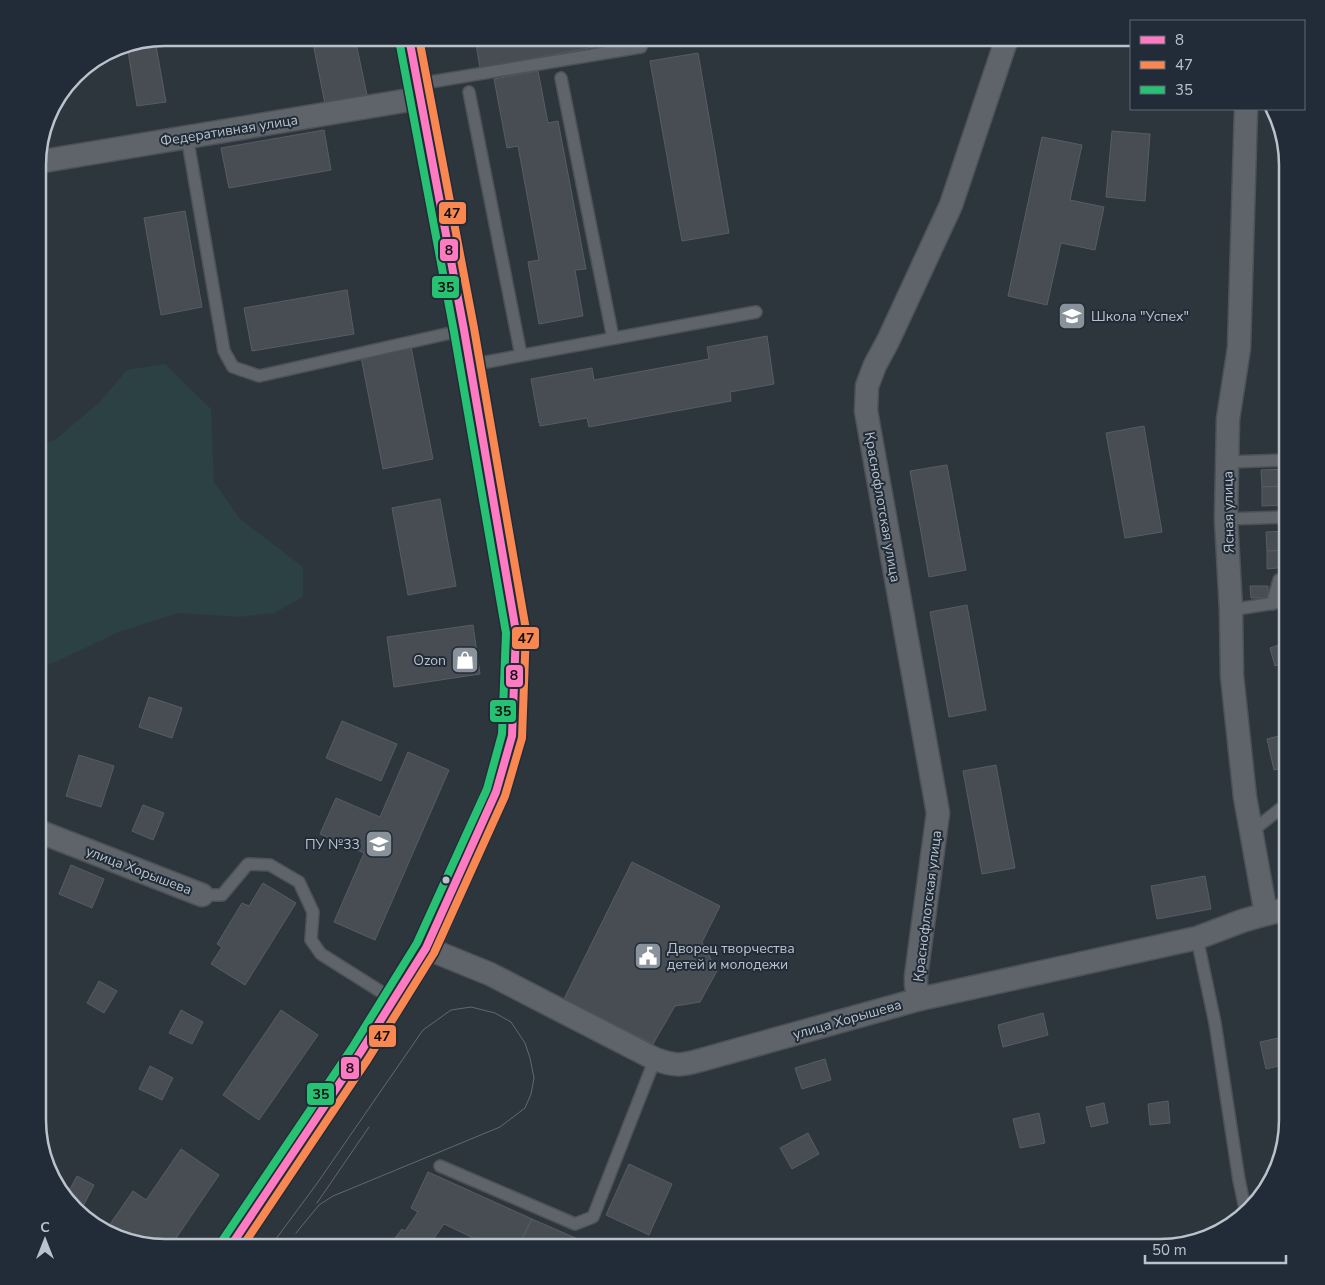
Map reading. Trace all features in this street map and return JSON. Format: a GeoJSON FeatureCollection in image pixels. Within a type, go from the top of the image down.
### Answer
{"type":"FeatureCollection","features":[{"type":"Feature","properties":{"kind":"main road"},"geometry":{"type":"LineString","coordinates":[[236,1239],[394,1000],[426,948],[496,792],[512,736],[516,632],[464,330],[411,47]]}},
{"type":"Feature","properties":{"kind":"street","name":"Краснофлотская улица"},"geometry":{"type":"LineString","coordinates":[[920,999],[916,985],[916,976],[938,813],[866,411],[867,386],[875,365],[951,205],[1004,47]]}},
{"type":"Feature","properties":{"kind":"street","name":"Федеративная улица"},"geometry":{"type":"LineString","coordinates":[[47,160],[187,136],[419,91]]}},
{"type":"Feature","properties":{"kind":"street","name":"Ясная улица"},"geometry":{"type":"LineString","coordinates":[[1246,110],[1238,348],[1228,419],[1226,519],[1231,610],[1232,676],[1251,832],[1277,912]]}},
{"type":"Feature","properties":{"kind":"street","name":"улица Хорышева"},"geometry":{"type":"LineString","coordinates":[[46,834],[202,895]]}},
{"type":"Feature","properties":{"kind":"street","name":"улица Хорышева"},"geometry":{"type":"LineString","coordinates":[[426,948],[490,974],[655,1059],[672,1065],[685,1064],[920,999],[1197,938],[1277,912]]}},
{"type":"Feature","properties":{"kind":"lane"},"geometry":{"type":"LineString","coordinates":[[419,91],[642,47]]}},
{"type":"Feature","properties":{"kind":"lane"},"geometry":{"type":"LineString","coordinates":[[561,78],[613,338]]}},
{"type":"Feature","properties":{"kind":"lane"},"geometry":{"type":"LineString","coordinates":[[469,92],[521,355]]}},
{"type":"Feature","properties":{"kind":"lane"},"geometry":{"type":"LineString","coordinates":[[187,136],[224,351],[233,367],[259,376],[464,330]]}},
{"type":"Feature","properties":{"kind":"lane"},"geometry":{"type":"LineString","coordinates":[[470,365],[756,312]]}},
{"type":"Feature","properties":{"kind":"lane"},"geometry":{"type":"LineString","coordinates":[[1227,462],[1279,460]]}},
{"type":"Feature","properties":{"kind":"lane"},"geometry":{"type":"LineString","coordinates":[[1226,519],[1279,517]]}},
{"type":"Feature","properties":{"kind":"lane"},"geometry":{"type":"LineString","coordinates":[[1272,604],[1279,580]]}},
{"type":"Feature","properties":{"kind":"lane"},"geometry":{"type":"LineString","coordinates":[[1231,610],[1279,603]]}},
{"type":"Feature","properties":{"kind":"lane"},"geometry":{"type":"LineString","coordinates":[[1251,832],[1279,810]]}},
{"type":"Feature","properties":{"kind":"lane","name":"улица Хорышева"},"geometry":{"type":"LineString","coordinates":[[202,895],[222,894],[248,864],[270,865],[299,882],[313,912],[311,940],[321,954],[394,1000]]}},
{"type":"Feature","properties":{"kind":"lane"},"geometry":{"type":"LineString","coordinates":[[1197,938],[1215,1023],[1238,1180],[1244,1203]]}},
{"type":"Feature","properties":{"kind":"lane"},"geometry":{"type":"LineString","coordinates":[[440,1166],[575,1224],[594,1217],[655,1059]]}},
{"type":"Feature","properties":{"kind":"green space"},"geometry":{"type":"Polygon","coordinates":[[[165,364],[211,409],[214,482],[240,519],[303,567],[303,597],[274,613],[239,617],[178,613],[119,632],[46,666],[47,443],[56,439],[99,403],[127,370],[165,364]]]}},
{"type":"Feature","properties":{"kind":"building"},"geometry":{"type":"Polygon","coordinates":[[[156,47],[166,102],[137,106],[128,52],[156,47]]]}},
{"type":"Feature","properties":{"kind":"building"},"geometry":{"type":"Polygon","coordinates":[[[314,47],[357,47],[367,95],[325,104],[314,47]]]}},
{"type":"Feature","properties":{"kind":"building"},"geometry":{"type":"Polygon","coordinates":[[[476,47],[595,47],[480,68],[476,47]]]}},
{"type":"Feature","properties":{"kind":"building"},"geometry":{"type":"Polygon","coordinates":[[[698,53],[729,233],[682,241],[650,61],[698,53]]]}},
{"type":"Feature","properties":{"kind":"building"},"geometry":{"type":"Polygon","coordinates":[[[538,71],[548,123],[558,121],[586,269],[575,270],[583,316],[539,324],[528,262],[539,260],[518,146],[507,148],[494,79],[538,71]]]}},
{"type":"Feature","properties":{"kind":"building"},"geometry":{"type":"Polygon","coordinates":[[[324,130],[331,170],[229,188],[221,148],[324,130]]]}},
{"type":"Feature","properties":{"kind":"building"},"geometry":{"type":"Polygon","coordinates":[[[1112,131],[1150,134],[1145,201],[1106,197],[1112,131]]]}},
{"type":"Feature","properties":{"kind":"building"},"geometry":{"type":"Polygon","coordinates":[[[1042,137],[1082,145],[1070,200],[1104,207],[1095,250],[1061,243],[1047,305],[1008,296],[1042,137]]]}},
{"type":"Feature","properties":{"kind":"building"},"geometry":{"type":"Polygon","coordinates":[[[185,211],[202,307],[161,315],[144,218],[185,211]]]}},
{"type":"Feature","properties":{"kind":"building"},"geometry":{"type":"Polygon","coordinates":[[[347,290],[354,334],[252,351],[244,308],[347,290]]]}},
{"type":"Feature","properties":{"kind":"building"},"geometry":{"type":"Polygon","coordinates":[[[767,336],[774,384],[730,392],[731,401],[589,427],[587,418],[540,426],[531,379],[592,368],[594,380],[709,359],[707,347],[767,336]]]}},
{"type":"Feature","properties":{"kind":"building"},"geometry":{"type":"Polygon","coordinates":[[[411,347],[433,459],[383,469],[361,357],[411,347]]]}},
{"type":"Feature","properties":{"kind":"building"},"geometry":{"type":"Polygon","coordinates":[[[1144,426],[1162,532],[1125,538],[1106,433],[1144,426]]]}},
{"type":"Feature","properties":{"kind":"building"},"geometry":{"type":"Polygon","coordinates":[[[947,465],[966,570],[929,577],[910,471],[947,465]]]}},
{"type":"Feature","properties":{"kind":"building"},"geometry":{"type":"Polygon","coordinates":[[[1279,469],[1279,486],[1262,487],[1261,470],[1279,469]]]}},
{"type":"Feature","properties":{"kind":"building"},"geometry":{"type":"Polygon","coordinates":[[[1279,486],[1279,505],[1262,506],[1262,487],[1279,486]]]}},
{"type":"Feature","properties":{"kind":"building"},"geometry":{"type":"Polygon","coordinates":[[[440,499],[456,586],[408,595],[392,508],[440,499]]]}},
{"type":"Feature","properties":{"kind":"building"},"geometry":{"type":"Polygon","coordinates":[[[1279,531],[1279,550],[1267,551],[1266,532],[1279,531]]]}},
{"type":"Feature","properties":{"kind":"building"},"geometry":{"type":"Polygon","coordinates":[[[1279,550],[1279,568],[1267,569],[1267,551],[1279,550]]]}},
{"type":"Feature","properties":{"kind":"building"},"geometry":{"type":"Polygon","coordinates":[[[1250,586],[1268,586],[1268,598],[1251,598],[1250,586]]]}},
{"type":"Feature","properties":{"kind":"building"},"geometry":{"type":"Polygon","coordinates":[[[967,605],[986,710],[949,717],[930,612],[967,605]]]}},
{"type":"Feature","properties":{"kind":"building"},"geometry":{"type":"Polygon","coordinates":[[[473,625],[480,674],[394,687],[387,637],[473,625]]]}},
{"type":"Feature","properties":{"kind":"building"},"geometry":{"type":"Polygon","coordinates":[[[1279,645],[1279,665],[1275,666],[1270,648],[1279,645]]]}},
{"type":"Feature","properties":{"kind":"building"},"geometry":{"type":"Polygon","coordinates":[[[149,697],[182,708],[172,738],[139,727],[149,697]]]}},
{"type":"Feature","properties":{"kind":"building"},"geometry":{"type":"Polygon","coordinates":[[[342,721],[397,744],[381,781],[326,758],[342,721]]]}},
{"type":"Feature","properties":{"kind":"building"},"geometry":{"type":"Polygon","coordinates":[[[1279,736],[1279,769],[1274,770],[1267,739],[1279,736]]]}},
{"type":"Feature","properties":{"kind":"building","name":"ПУ №33"},"geometry":{"type":"Polygon","coordinates":[[[408,752],[449,770],[375,940],[334,922],[364,853],[320,834],[336,798],[380,817],[408,752]]]}},
{"type":"Feature","properties":{"kind":"building"},"geometry":{"type":"Polygon","coordinates":[[[79,755],[114,766],[101,807],[66,796],[79,755]]]}},
{"type":"Feature","properties":{"kind":"building"},"geometry":{"type":"Polygon","coordinates":[[[996,765],[1015,868],[982,874],[963,771],[996,765]]]}},
{"type":"Feature","properties":{"kind":"building"},"geometry":{"type":"Polygon","coordinates":[[[143,805],[164,813],[153,840],[132,831],[143,805]]]}},
{"type":"Feature","properties":{"kind":"building","name":"Дворец творчества детей и молодежи"},"geometry":{"type":"Polygon","coordinates":[[[632,862],[720,906],[702,942],[717,971],[700,1002],[675,1006],[653,1044],[564,999],[632,862]]]}},
{"type":"Feature","properties":{"kind":"building"},"geometry":{"type":"Polygon","coordinates":[[[71,865],[104,879],[92,908],[59,894],[71,865]]]}},
{"type":"Feature","properties":{"kind":"building"},"geometry":{"type":"Polygon","coordinates":[[[1205,876],[1211,909],[1157,919],[1151,886],[1205,876]]]}},
{"type":"Feature","properties":{"kind":"building"},"geometry":{"type":"Polygon","coordinates":[[[263,883],[296,903],[245,985],[211,964],[222,947],[217,944],[242,903],[249,906],[263,883]]]}},
{"type":"Feature","properties":{"kind":"building"},"geometry":{"type":"Polygon","coordinates":[[[99,981],[117,991],[104,1013],[87,1003],[99,981]]]}},
{"type":"Feature","properties":{"kind":"building"},"geometry":{"type":"Polygon","coordinates":[[[181,1010],[203,1022],[192,1044],[169,1033],[181,1010]]]}},
{"type":"Feature","properties":{"kind":"building"},"geometry":{"type":"Polygon","coordinates":[[[281,1010],[318,1035],[259,1120],[223,1095],[281,1010]]]}},
{"type":"Feature","properties":{"kind":"building"},"geometry":{"type":"Polygon","coordinates":[[[1043,1013],[1048,1035],[1003,1047],[998,1025],[1043,1013]]]}},
{"type":"Feature","properties":{"kind":"building"},"geometry":{"type":"Polygon","coordinates":[[[1279,1038],[1279,1066],[1266,1069],[1260,1042],[1279,1038]]]}},
{"type":"Feature","properties":{"kind":"building"},"geometry":{"type":"Polygon","coordinates":[[[825,1059],[831,1080],[802,1089],[795,1068],[825,1059]]]}},
{"type":"Feature","properties":{"kind":"building"},"geometry":{"type":"Polygon","coordinates":[[[150,1066],[173,1078],[162,1100],[139,1089],[150,1066]]]}},
{"type":"Feature","properties":{"kind":"building"},"geometry":{"type":"Polygon","coordinates":[[[1168,1101],[1170,1123],[1150,1125],[1148,1104],[1168,1101]]]}},
{"type":"Feature","properties":{"kind":"building"},"geometry":{"type":"Polygon","coordinates":[[[1104,1103],[1108,1123],[1091,1127],[1086,1107],[1104,1103]]]}},
{"type":"Feature","properties":{"kind":"building"},"geometry":{"type":"Polygon","coordinates":[[[1039,1113],[1045,1143],[1020,1148],[1013,1119],[1039,1113]]]}},
{"type":"Feature","properties":{"kind":"building"},"geometry":{"type":"Polygon","coordinates":[[[808,1133],[819,1154],[792,1169],[780,1148],[808,1133]]]}},
{"type":"Feature","properties":{"kind":"building"},"geometry":{"type":"Polygon","coordinates":[[[181,1149],[219,1175],[175,1239],[150,1238],[135,1235],[110,1224],[133,1191],[146,1200],[181,1149]]]}},
{"type":"Feature","properties":{"kind":"building"},"geometry":{"type":"Polygon","coordinates":[[[629,1164],[672,1184],[649,1235],[606,1215],[629,1164]]]}},
{"type":"Feature","properties":{"kind":"building"},"geometry":{"type":"Polygon","coordinates":[[[428,1172],[532,1219],[522,1239],[475,1239],[444,1224],[434,1239],[394,1239],[402,1229],[405,1231],[418,1212],[411,1208],[428,1172]]]}},
{"type":"Feature","properties":{"kind":"building"},"geometry":{"type":"Polygon","coordinates":[[[77,1176],[94,1185],[83,1206],[69,1190],[77,1176]]]}},
{"type":"Feature","properties":{"kind":"building"},"geometry":{"type":"Polygon","coordinates":[[[532,1219],[578,1239],[522,1239],[532,1219]]]}},
{"type":"Feature","properties":{"kind":"tram line"},"geometry":{"type":"LineString","coordinates":[[276,1239],[318,1182],[423,1030],[451,1010],[471,1007],[495,1013],[511,1022],[525,1043],[534,1078],[531,1094],[525,1108],[500,1127],[333,1196],[319,1205],[296,1233]]}},
{"type":"Feature","properties":{"kind":"tram line"},"geometry":{"type":"LineString","coordinates":[[317,1203],[369,1127]]}},
{"type":"Feature","properties":{"kind":"transit line","name":"35"},"geometry":{"type":"LineString","coordinates":[[223,1239],[352,1048],[417,943],[487,789],[502,734],[506,633],[454,332],[400,47]]}},
{"type":"Feature","properties":{"kind":"transit line","name":"8"},"geometry":{"type":"LineString","coordinates":[[235,1239],[360,1053],[426,948],[496,792],[512,736],[516,632],[464,330],[411,47]]}},
{"type":"Feature","properties":{"kind":"transit line","name":"47"},"geometry":{"type":"LineString","coordinates":[[247,1239],[368,1059],[434,953],[505,796],[522,738],[526,630],[474,328],[421,47]]}},
{"type":"Feature","properties":{"kind":"place","name":"Школа \"Успех\""},"geometry":{"type":"Point","coordinates":[1072,316]}},
{"type":"Feature","properties":{"kind":"place","name":"Ozon"},"geometry":{"type":"Point","coordinates":[465,660]}},
{"type":"Feature","properties":{"kind":"place","name":"ПУ №33"},"geometry":{"type":"Point","coordinates":[379,844]}},
{"type":"Feature","properties":{"kind":"place","name":"Дворец творчества детей и молодежи"},"geometry":{"type":"Point","coordinates":[648,956]}}]}
